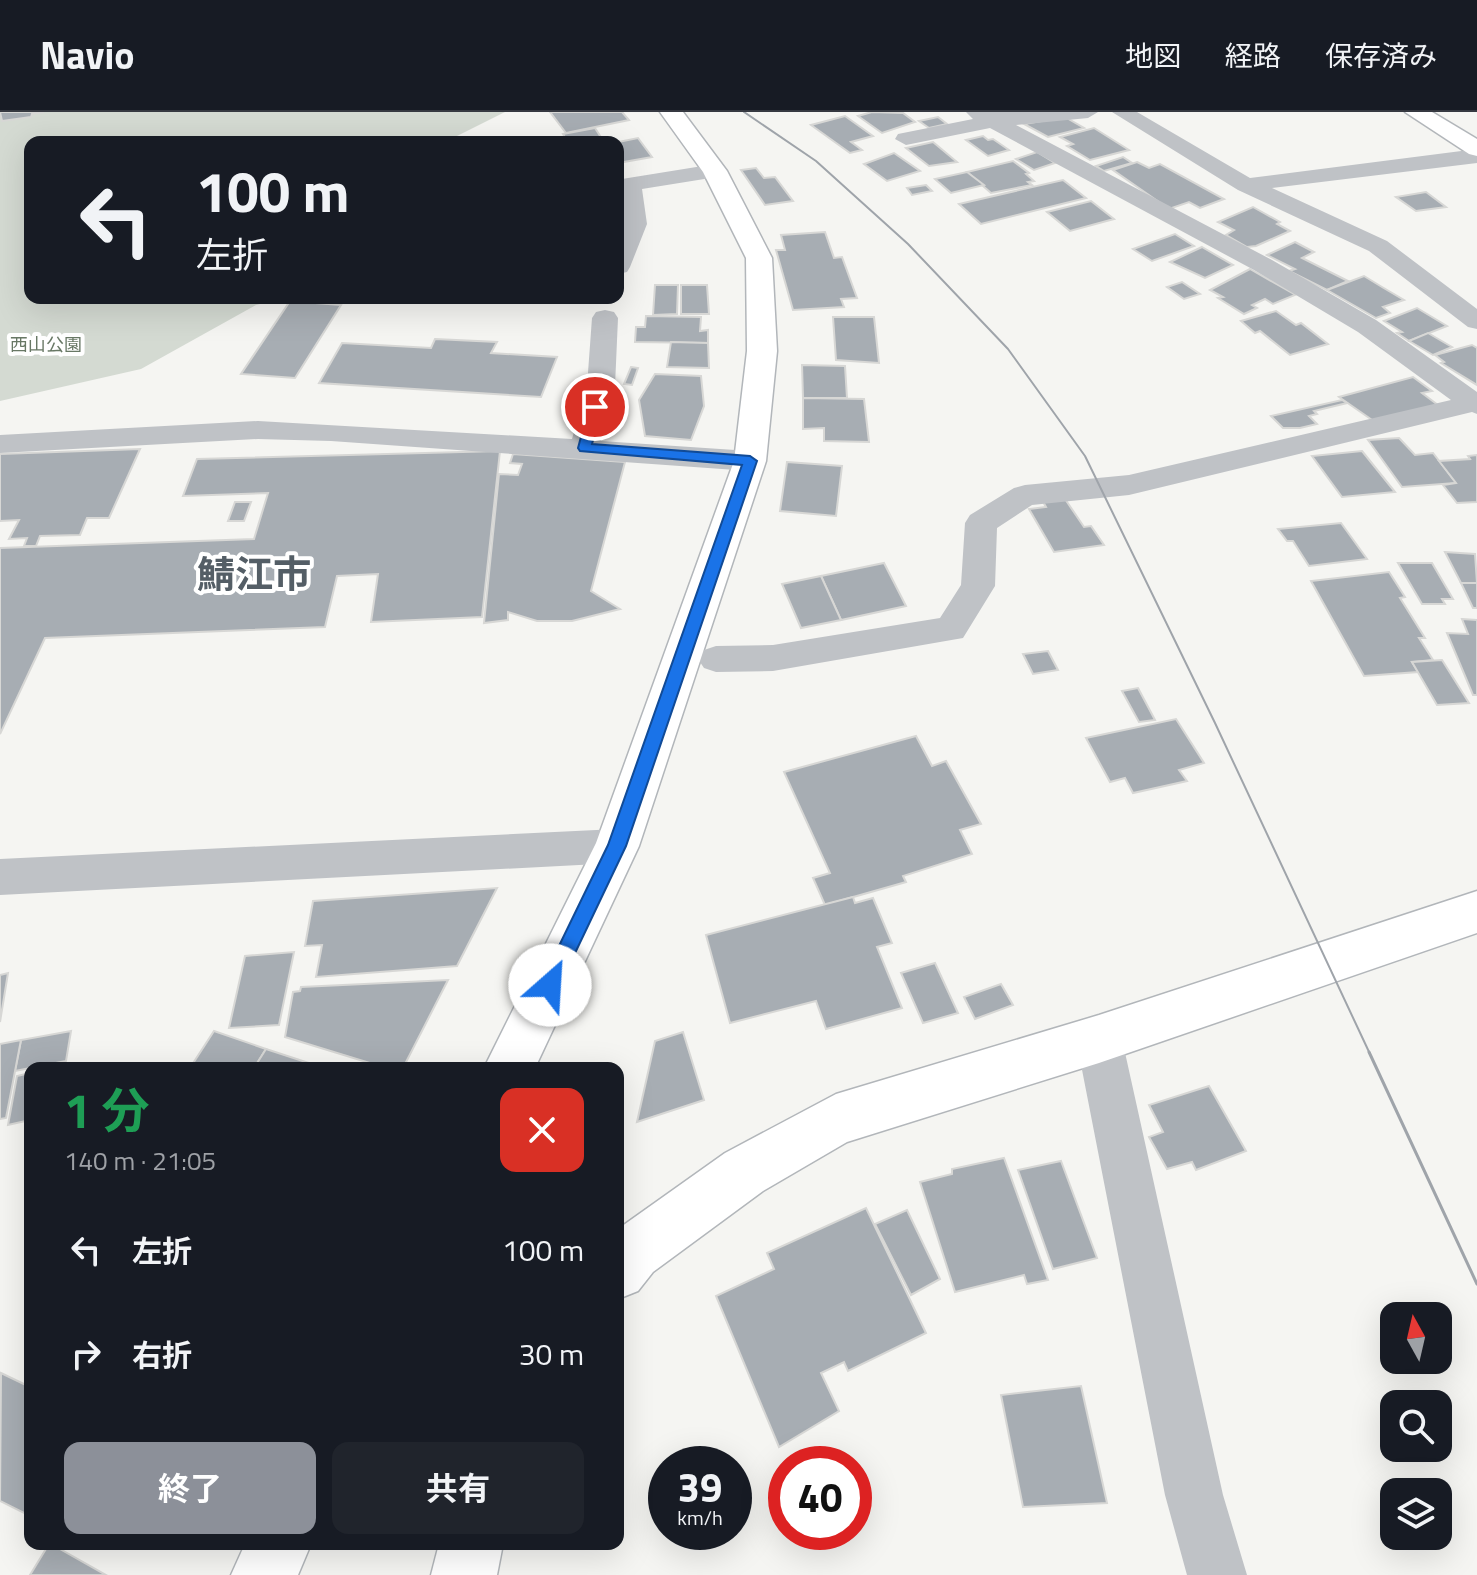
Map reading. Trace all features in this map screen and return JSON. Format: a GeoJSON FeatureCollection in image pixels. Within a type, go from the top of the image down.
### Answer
{"type":"FeatureCollection","features":[{"type":"Feature","properties":{"kind":"street"},"geometry":{"type":"LineString","coordinates":[[512,1062],[617,846],[750,461],[762,351],[759,258],[715,171],[671,112]]}},
{"type":"Feature","properties":{"kind":"street"},"geometry":{"type":"LineString","coordinates":[[906,139],[984,117],[1088,112]]}},
{"type":"Feature","properties":{"kind":"street"},"geometry":{"type":"LineString","coordinates":[[1122,112],[1246,185],[1378,246],[1477,321]]}},
{"type":"Feature","properties":{"kind":"street"},"geometry":{"type":"LineString","coordinates":[[1416,112],[1477,149]]}},
{"type":"Feature","properties":{"kind":"street"},"geometry":{"type":"LineString","coordinates":[[984,117],[1016,131],[1276,272],[1367,326],[1476,404]]}},
{"type":"Feature","properties":{"kind":"street"},"geometry":{"type":"LineString","coordinates":[[1246,185],[1477,156]]}},
{"type":"Feature","properties":{"kind":"street"},"geometry":{"type":"LineString","coordinates":[[624,252],[635,224],[630,184],[715,171]]}},
{"type":"Feature","properties":{"kind":"street"},"geometry":{"type":"LineString","coordinates":[[584,448],[601,386],[605,318]]}},
{"type":"Feature","properties":{"kind":"street"},"geometry":{"type":"LineString","coordinates":[[716,659],[773,658],[951,629],[978,586],[981,523],[1025,495],[1129,485],[1476,404]]}},
{"type":"Feature","properties":{"kind":"street"},"geometry":{"type":"LineString","coordinates":[[0,444],[258,430],[331,432],[750,461]]}},
{"type":"Feature","properties":{"kind":"street"},"geometry":{"type":"LineString","coordinates":[[0,877],[617,846]]}},
{"type":"Feature","properties":{"kind":"street"},"geometry":{"type":"LineString","coordinates":[[624,1263],[633,1252],[744,1172],[836,1120],[1099,1039],[1477,912]]}},
{"type":"Feature","properties":{"kind":"street"},"geometry":{"type":"LineString","coordinates":[[1099,1039],[1194,1495],[1217,1575]]}},
{"type":"Feature","properties":{"kind":"street"},"geometry":{"type":"LineString","coordinates":[[264,1575],[276,1550]]}},
{"type":"Feature","properties":{"kind":"street"},"geometry":{"type":"LineString","coordinates":[[464,1575],[470,1550]]}},
{"type":"Feature","properties":{"kind":"green space","name":"西山公園"},"geometry":{"type":"Polygon","coordinates":[[[0,112],[505,112],[457,136],[24,136],[24,304],[260,304],[141,369],[0,401],[0,112]]]}},
{"type":"Feature","properties":{"kind":"building"},"geometry":{"type":"Polygon","coordinates":[[[0,112],[44,112],[2,121],[0,112]]]}},
{"type":"Feature","properties":{"kind":"building"},"geometry":{"type":"Polygon","coordinates":[[[550,112],[622,112],[629,120],[566,133],[550,112]]]}},
{"type":"Feature","properties":{"kind":"building"},"geometry":{"type":"Polygon","coordinates":[[[872,112],[903,113],[915,122],[882,133],[858,116],[872,112]]]}},
{"type":"Feature","properties":{"kind":"building"},"geometry":{"type":"Polygon","coordinates":[[[845,116],[873,136],[851,142],[862,150],[850,153],[811,125],[845,116]]]}},
{"type":"Feature","properties":{"kind":"building"},"geometry":{"type":"Polygon","coordinates":[[[938,117],[947,124],[929,128],[919,121],[938,117]]]}},
{"type":"Feature","properties":{"kind":"building"},"geometry":{"type":"Polygon","coordinates":[[[1065,117],[1084,128],[1048,137],[1024,124],[1065,117]]]}},
{"type":"Feature","properties":{"kind":"building"},"geometry":{"type":"Polygon","coordinates":[[[595,128],[600,136],[564,136],[595,128]]]}},
{"type":"Feature","properties":{"kind":"building"},"geometry":{"type":"Polygon","coordinates":[[[1094,128],[1129,150],[1090,160],[1067,146],[1073,144],[1060,137],[1094,128]]]}},
{"type":"Feature","properties":{"kind":"building"},"geometry":{"type":"Polygon","coordinates":[[[983,136],[1009,150],[988,156],[966,140],[983,136]]]}},
{"type":"Feature","properties":{"kind":"building"},"geometry":{"type":"Polygon","coordinates":[[[638,138],[652,157],[624,162],[624,141],[638,138]]]}},
{"type":"Feature","properties":{"kind":"building"},"geometry":{"type":"Polygon","coordinates":[[[933,142],[957,162],[929,166],[906,148],[933,142]]]}},
{"type":"Feature","properties":{"kind":"building"},"geometry":{"type":"Polygon","coordinates":[[[1037,152],[1055,163],[1034,170],[1016,159],[1037,152]]]}},
{"type":"Feature","properties":{"kind":"building"},"geometry":{"type":"Polygon","coordinates":[[[894,153],[920,171],[887,181],[864,164],[894,153]]]}},
{"type":"Feature","properties":{"kind":"building"},"geometry":{"type":"Polygon","coordinates":[[[1123,157],[1132,163],[1104,171],[1096,166],[1123,157]]]}},
{"type":"Feature","properties":{"kind":"building"},"geometry":{"type":"Polygon","coordinates":[[[1013,161],[1029,173],[1026,174],[1034,181],[1028,182],[1032,185],[991,193],[967,172],[1013,161]]]}},
{"type":"Feature","properties":{"kind":"building"},"geometry":{"type":"Polygon","coordinates":[[[1137,162],[1149,168],[1160,164],[1224,199],[1200,208],[1189,202],[1169,209],[1113,170],[1137,162]]]}},
{"type":"Feature","properties":{"kind":"building"},"geometry":{"type":"Polygon","coordinates":[[[756,168],[764,178],[775,177],[793,201],[765,205],[741,170],[756,168]]]}},
{"type":"Feature","properties":{"kind":"building"},"geometry":{"type":"Polygon","coordinates":[[[967,172],[984,185],[951,193],[935,179],[967,172]]]}},
{"type":"Feature","properties":{"kind":"building"},"geometry":{"type":"Polygon","coordinates":[[[1063,180],[1086,198],[981,224],[959,204],[1063,180]]]}},
{"type":"Feature","properties":{"kind":"building"},"geometry":{"type":"Polygon","coordinates":[[[926,185],[932,191],[912,195],[907,188],[926,185]]]}},
{"type":"Feature","properties":{"kind":"building"},"geometry":{"type":"Polygon","coordinates":[[[1426,192],[1446,207],[1416,211],[1396,197],[1426,192]]]}},
{"type":"Feature","properties":{"kind":"building"},"geometry":{"type":"Polygon","coordinates":[[[1091,201],[1114,219],[1070,231],[1047,212],[1091,201]]]}},
{"type":"Feature","properties":{"kind":"building"},"geometry":{"type":"Polygon","coordinates":[[[1253,207],[1290,231],[1247,247],[1226,235],[1234,230],[1218,222],[1253,207]]]}},
{"type":"Feature","properties":{"kind":"building"},"geometry":{"type":"Polygon","coordinates":[[[825,232],[834,258],[842,257],[857,298],[841,299],[844,307],[793,310],[776,250],[785,250],[781,235],[825,232]]]}},
{"type":"Feature","properties":{"kind":"building"},"geometry":{"type":"Polygon","coordinates":[[[1175,234],[1194,246],[1152,261],[1133,249],[1175,234]]]}},
{"type":"Feature","properties":{"kind":"building"},"geometry":{"type":"Polygon","coordinates":[[[1295,242],[1314,252],[1302,258],[1348,281],[1327,290],[1289,271],[1295,269],[1267,255],[1295,242]]]}},
{"type":"Feature","properties":{"kind":"building"},"geometry":{"type":"Polygon","coordinates":[[[1202,247],[1233,265],[1205,278],[1170,262],[1202,247]]]}},
{"type":"Feature","properties":{"kind":"building"},"geometry":{"type":"Polygon","coordinates":[[[1250,269],[1295,295],[1273,304],[1265,299],[1252,305],[1257,308],[1244,314],[1210,290],[1250,269]]]}},
{"type":"Feature","properties":{"kind":"building"},"geometry":{"type":"Polygon","coordinates":[[[1364,276],[1404,300],[1383,307],[1390,313],[1376,318],[1327,290],[1364,276]]]}},
{"type":"Feature","properties":{"kind":"building"},"geometry":{"type":"Polygon","coordinates":[[[1182,282],[1200,294],[1184,299],[1167,287],[1182,282]]]}},
{"type":"Feature","properties":{"kind":"building"},"geometry":{"type":"Polygon","coordinates":[[[655,285],[678,285],[677,314],[653,315],[655,285]]]}},
{"type":"Feature","properties":{"kind":"building"},"geometry":{"type":"Polygon","coordinates":[[[681,285],[707,285],[709,314],[681,314],[681,285]]]}},
{"type":"Feature","properties":{"kind":"building"},"geometry":{"type":"Polygon","coordinates":[[[288,304],[341,305],[295,378],[241,374],[288,304]]]}},
{"type":"Feature","properties":{"kind":"building"},"geometry":{"type":"Polygon","coordinates":[[[1417,308],[1447,326],[1409,341],[1397,333],[1402,332],[1384,321],[1417,308]]]}},
{"type":"Feature","properties":{"kind":"building"},"geometry":{"type":"Polygon","coordinates":[[[1276,311],[1296,325],[1301,323],[1328,344],[1290,355],[1260,331],[1255,333],[1241,321],[1276,311]]]}},
{"type":"Feature","properties":{"kind":"building"},"geometry":{"type":"Polygon","coordinates":[[[646,316],[701,317],[700,331],[708,330],[708,343],[635,342],[636,327],[645,327],[646,316]]]}},
{"type":"Feature","properties":{"kind":"building"},"geometry":{"type":"Polygon","coordinates":[[[833,317],[874,317],[879,363],[836,360],[833,317]]]}},
{"type":"Feature","properties":{"kind":"building"},"geometry":{"type":"Polygon","coordinates":[[[1428,333],[1452,347],[1433,355],[1409,341],[1428,333]]]}},
{"type":"Feature","properties":{"kind":"building"},"geometry":{"type":"Polygon","coordinates":[[[435,339],[497,342],[491,353],[557,357],[541,397],[319,383],[342,343],[431,348],[435,339]]]}},
{"type":"Feature","properties":{"kind":"building"},"geometry":{"type":"Polygon","coordinates":[[[671,342],[708,343],[709,368],[667,367],[671,342]]]}},
{"type":"Feature","properties":{"kind":"building"},"geometry":{"type":"Polygon","coordinates":[[[1472,345],[1477,348],[1477,385],[1441,363],[1444,362],[1435,355],[1472,345]]]}},
{"type":"Feature","properties":{"kind":"building"},"geometry":{"type":"Polygon","coordinates":[[[802,365],[845,366],[847,398],[803,398],[802,365]]]}},
{"type":"Feature","properties":{"kind":"building"},"geometry":{"type":"Polygon","coordinates":[[[631,367],[638,368],[632,385],[624,384],[631,367]]]}},
{"type":"Feature","properties":{"kind":"building"},"geometry":{"type":"Polygon","coordinates":[[[655,374],[701,376],[704,406],[691,440],[645,436],[639,400],[655,374]]]}},
{"type":"Feature","properties":{"kind":"building"},"geometry":{"type":"Polygon","coordinates":[[[1413,377],[1432,391],[1422,393],[1438,405],[1375,422],[1339,397],[1413,377]]]}},
{"type":"Feature","properties":{"kind":"building"},"geometry":{"type":"Polygon","coordinates":[[[803,398],[864,399],[869,442],[824,441],[824,428],[803,429],[803,398]]]}},
{"type":"Feature","properties":{"kind":"building"},"geometry":{"type":"Polygon","coordinates":[[[1342,400],[1347,403],[1314,411],[1317,414],[1309,416],[1317,424],[1300,428],[1283,428],[1271,416],[1342,400]]]}},
{"type":"Feature","properties":{"kind":"building"},"geometry":{"type":"Polygon","coordinates":[[[1399,438],[1415,455],[1433,453],[1456,483],[1402,487],[1368,440],[1399,438]]]}},
{"type":"Feature","properties":{"kind":"building"},"geometry":{"type":"Polygon","coordinates":[[[140,449],[109,518],[87,518],[80,535],[40,536],[36,546],[24,546],[27,538],[9,539],[19,520],[0,521],[0,454],[140,449]]]}},
{"type":"Feature","properties":{"kind":"building"},"geometry":{"type":"Polygon","coordinates":[[[500,451],[482,617],[371,622],[378,574],[337,576],[325,627],[45,638],[0,734],[0,548],[254,539],[268,493],[183,496],[197,459],[500,451]]]}},
{"type":"Feature","properties":{"kind":"building"},"geometry":{"type":"Polygon","coordinates":[[[1362,451],[1395,492],[1342,497],[1312,456],[1362,451]]]}},
{"type":"Feature","properties":{"kind":"building"},"geometry":{"type":"Polygon","coordinates":[[[513,454],[625,462],[591,591],[620,609],[572,621],[537,621],[508,612],[508,620],[484,623],[499,474],[518,475],[522,464],[510,463],[513,454]]]}},
{"type":"Feature","properties":{"kind":"building"},"geometry":{"type":"Polygon","coordinates":[[[1477,455],[1477,502],[1457,503],[1443,485],[1456,483],[1439,461],[1470,459],[1468,456],[1477,455]]]}},
{"type":"Feature","properties":{"kind":"building"},"geometry":{"type":"Polygon","coordinates":[[[787,462],[842,466],[836,516],[780,511],[787,462]]]}},
{"type":"Feature","properties":{"kind":"building"},"geometry":{"type":"Polygon","coordinates":[[[1063,496],[1084,527],[1091,526],[1104,545],[1054,552],[1029,509],[1046,507],[1041,498],[1063,496]]]}},
{"type":"Feature","properties":{"kind":"building"},"geometry":{"type":"Polygon","coordinates":[[[235,502],[251,502],[244,521],[228,521],[235,502]]]}},
{"type":"Feature","properties":{"kind":"building"},"geometry":{"type":"Polygon","coordinates":[[[1341,523],[1367,559],[1309,566],[1293,541],[1287,541],[1278,529],[1341,523]]]}},
{"type":"Feature","properties":{"kind":"building"},"geometry":{"type":"Polygon","coordinates":[[[1445,552],[1475,554],[1477,583],[1461,583],[1445,552]]]}},
{"type":"Feature","properties":{"kind":"building"},"geometry":{"type":"Polygon","coordinates":[[[884,563],[906,606],[841,620],[821,576],[884,563]]]}},
{"type":"Feature","properties":{"kind":"building"},"geometry":{"type":"Polygon","coordinates":[[[1398,563],[1432,563],[1453,599],[1442,599],[1445,604],[1422,604],[1398,563]]]}},
{"type":"Feature","properties":{"kind":"building"},"geometry":{"type":"Polygon","coordinates":[[[1389,572],[1405,597],[1400,598],[1425,638],[1419,638],[1433,660],[1412,662],[1418,672],[1364,676],[1311,581],[1389,572]]]}},
{"type":"Feature","properties":{"kind":"building"},"geometry":{"type":"Polygon","coordinates":[[[821,576],[841,620],[801,628],[782,584],[821,576]]]}},
{"type":"Feature","properties":{"kind":"building"},"geometry":{"type":"Polygon","coordinates":[[[1461,583],[1477,583],[1477,608],[1473,608],[1461,583]]]}},
{"type":"Feature","properties":{"kind":"building"},"geometry":{"type":"Polygon","coordinates":[[[1462,619],[1477,620],[1477,695],[1473,695],[1447,633],[1468,634],[1462,619]]]}},
{"type":"Feature","properties":{"kind":"building"},"geometry":{"type":"Polygon","coordinates":[[[1048,651],[1058,670],[1033,674],[1023,654],[1048,651]]]}},
{"type":"Feature","properties":{"kind":"building"},"geometry":{"type":"Polygon","coordinates":[[[1442,660],[1469,703],[1437,705],[1412,662],[1442,660]]]}},
{"type":"Feature","properties":{"kind":"building"},"geometry":{"type":"Polygon","coordinates":[[[1138,688],[1155,720],[1139,722],[1122,691],[1138,688]]]}},
{"type":"Feature","properties":{"kind":"building"},"geometry":{"type":"Polygon","coordinates":[[[1176,719],[1204,763],[1179,770],[1187,781],[1133,793],[1125,778],[1110,782],[1086,738],[1176,719]]]}},
{"type":"Feature","properties":{"kind":"building"},"geometry":{"type":"Polygon","coordinates":[[[916,736],[932,766],[946,761],[981,824],[960,830],[972,854],[903,876],[906,882],[825,905],[813,878],[830,873],[784,772],[916,736]]]}},
{"type":"Feature","properties":{"kind":"building"},"geometry":{"type":"Polygon","coordinates":[[[497,888],[457,966],[316,977],[322,945],[305,946],[313,901],[497,888]]]}},
{"type":"Feature","properties":{"kind":"building"},"geometry":{"type":"Polygon","coordinates":[[[853,897],[855,903],[873,898],[892,943],[877,947],[902,1008],[826,1029],[816,1001],[730,1023],[706,935],[853,897]]]}},
{"type":"Feature","properties":{"kind":"building"},"geometry":{"type":"Polygon","coordinates":[[[294,952],[279,1025],[229,1028],[245,956],[294,952]]]}},
{"type":"Feature","properties":{"kind":"building"},"geometry":{"type":"Polygon","coordinates":[[[935,963],[958,1013],[923,1023],[901,973],[935,963]]]}},
{"type":"Feature","properties":{"kind":"building"},"geometry":{"type":"Polygon","coordinates":[[[8,973],[0,1022],[0,975],[8,973]]]}},
{"type":"Feature","properties":{"kind":"building"},"geometry":{"type":"Polygon","coordinates":[[[448,980],[406,1062],[366,1062],[285,1037],[293,992],[300,991],[301,987],[448,980]]]}},
{"type":"Feature","properties":{"kind":"building"},"geometry":{"type":"Polygon","coordinates":[[[1001,984],[1013,1005],[975,1019],[964,997],[1001,984]]]}},
{"type":"Feature","properties":{"kind":"building"},"geometry":{"type":"Polygon","coordinates":[[[71,1031],[66,1061],[24,1062],[24,1069],[15,1071],[21,1040],[71,1031]]]}},
{"type":"Feature","properties":{"kind":"building"},"geometry":{"type":"Polygon","coordinates":[[[214,1031],[266,1049],[258,1062],[194,1062],[214,1031]]]}},
{"type":"Feature","properties":{"kind":"building"},"geometry":{"type":"Polygon","coordinates":[[[683,1032],[704,1100],[637,1122],[655,1041],[683,1032]]]}},
{"type":"Feature","properties":{"kind":"building"},"geometry":{"type":"Polygon","coordinates":[[[21,1040],[6,1118],[0,1119],[0,1044],[21,1040]]]}},
{"type":"Feature","properties":{"kind":"building"},"geometry":{"type":"Polygon","coordinates":[[[266,1049],[306,1062],[258,1062],[266,1049]]]}},
{"type":"Feature","properties":{"kind":"building"},"geometry":{"type":"Polygon","coordinates":[[[24,1074],[24,1121],[8,1125],[17,1076],[24,1074]]]}},
{"type":"Feature","properties":{"kind":"building"},"geometry":{"type":"Polygon","coordinates":[[[1209,1086],[1246,1151],[1196,1170],[1192,1162],[1167,1169],[1149,1137],[1163,1132],[1149,1105],[1209,1086]]]}},
{"type":"Feature","properties":{"kind":"building"},"geometry":{"type":"Polygon","coordinates":[[[1004,1158],[1048,1280],[1027,1284],[1024,1275],[955,1292],[920,1182],[952,1174],[952,1169],[1004,1158]]]}},
{"type":"Feature","properties":{"kind":"building"},"geometry":{"type":"Polygon","coordinates":[[[1061,1161],[1097,1258],[1053,1269],[1018,1170],[1061,1161]]]}},
{"type":"Feature","properties":{"kind":"building"},"geometry":{"type":"Polygon","coordinates":[[[866,1208],[926,1333],[848,1371],[844,1362],[821,1373],[839,1411],[781,1446],[716,1296],[774,1269],[767,1253],[866,1208]]]}},
{"type":"Feature","properties":{"kind":"building"},"geometry":{"type":"Polygon","coordinates":[[[907,1210],[940,1279],[911,1295],[875,1224],[907,1210]]]}},
{"type":"Feature","properties":{"kind":"building"},"geometry":{"type":"Polygon","coordinates":[[[1,1373],[24,1384],[24,1513],[0,1501],[1,1373]]]}},
{"type":"Feature","properties":{"kind":"building"},"geometry":{"type":"Polygon","coordinates":[[[1081,1386],[1107,1503],[1023,1507],[1001,1395],[1081,1386]]]}},
{"type":"Feature","properties":{"kind":"building"},"geometry":{"type":"Polygon","coordinates":[[[45,1550],[62,1550],[106,1575],[30,1575],[45,1550]]]}},
{"type":"Feature","properties":{"kind":"tram line"},"geometry":{"type":"LineString","coordinates":[[744,112],[816,161],[908,244],[1008,349],[1085,456],[1215,723],[1370,1054]]}},
{"type":"Feature","properties":{"kind":"tram line"},"geometry":{"type":"LineString","coordinates":[[1369,1052],[1477,1284]]}},
{"type":"Feature","properties":{"kind":"district","name":"鯖江市"},"geometry":{"type":"Point","coordinates":[254,574]}},
{"type":"Feature","properties":{"kind":"route"},"geometry":{"type":"LineString","coordinates":[[550,985],[617,846],[750,461],[584,448],[595,407]]}}]}
